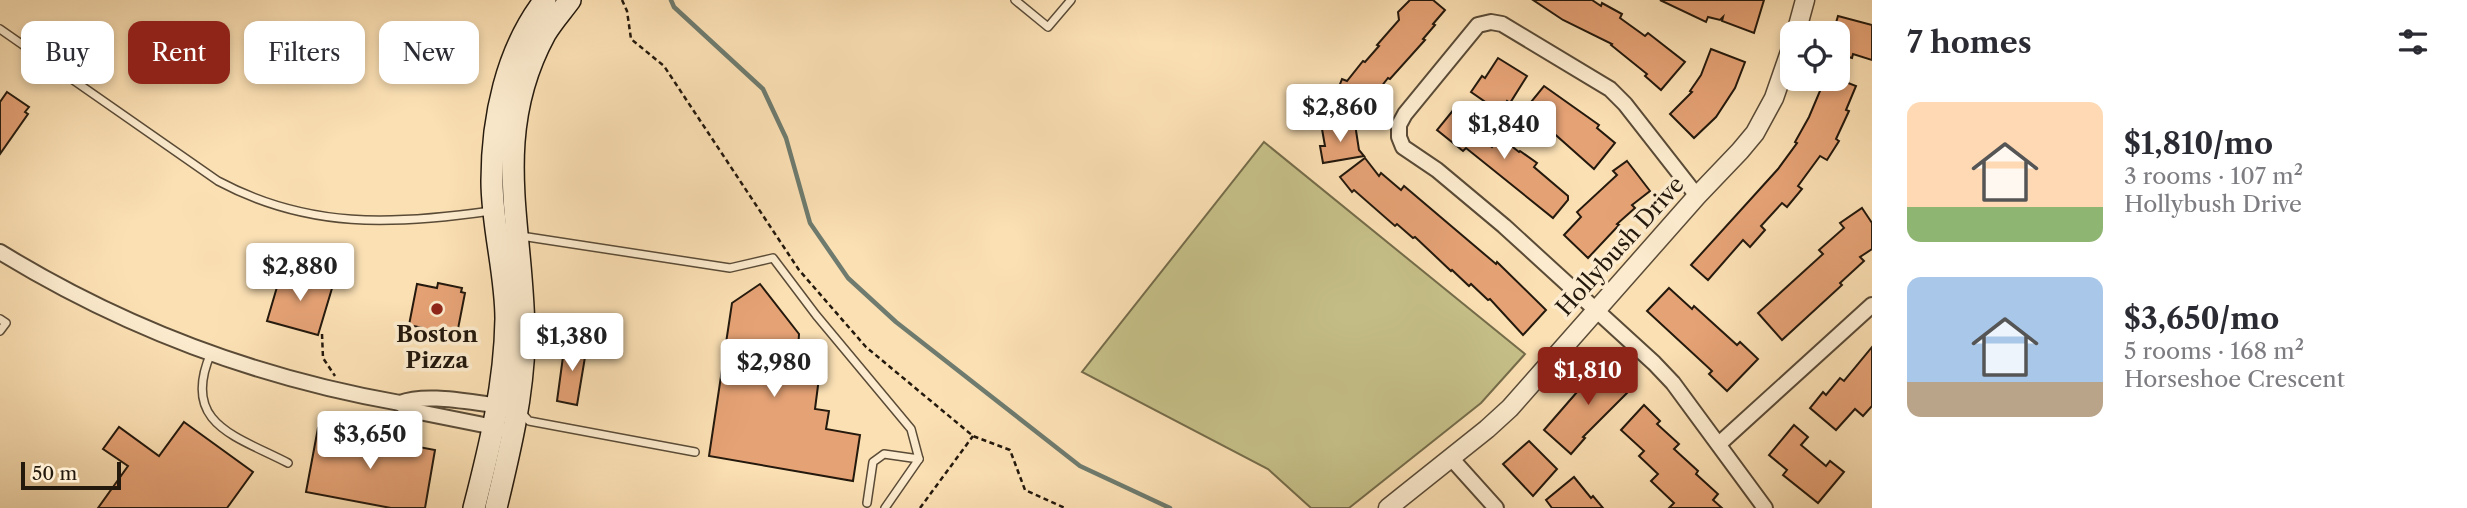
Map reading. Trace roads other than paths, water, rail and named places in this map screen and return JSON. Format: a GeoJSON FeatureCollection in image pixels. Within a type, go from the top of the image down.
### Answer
{"type":"FeatureCollection","features":[{"type":"Feature","properties":{"kind":"main road"},"geometry":{"type":"LineString","coordinates":[[474,508],[510,418],[505,289],[492,182],[510,103],[517,47],[545,0]]}},
{"type":"Feature","properties":{"kind":"main road"},"geometry":{"type":"LineString","coordinates":[[495,508],[510,418],[523,368],[524,318],[516,235],[510,103],[546,32],[570,0]]}},
{"type":"Feature","properties":{"kind":"street"},"geometry":{"type":"LineString","coordinates":[[1799,21],[1805,0]]}},
{"type":"Feature","properties":{"kind":"street"},"geometry":{"type":"LineString","coordinates":[[1697,196],[1625,104],[1610,89],[1502,24],[1491,22],[1478,25],[1405,114],[1399,125],[1399,137],[1403,146],[1437,170],[1504,226],[1673,383],[1765,508]]}},
{"type":"Feature","properties":{"kind":"street","name":"Hollybush Drive"},"geometry":{"type":"LineString","coordinates":[[1388,508],[1488,429],[1510,408],[1755,133],[1780,81]]}},
{"type":"Feature","properties":{"kind":"street"},"geometry":{"type":"LineString","coordinates":[[0,252],[104,309],[211,353],[306,384],[400,403],[409,410],[510,418]]}},
{"type":"Feature","properties":{"kind":"street"},"geometry":{"type":"LineString","coordinates":[[1719,444],[1872,305]]}},
{"type":"Feature","properties":{"kind":"street"},"geometry":{"type":"LineString","coordinates":[[400,403],[410,399],[422,399],[510,418]]}},
{"type":"Feature","properties":{"kind":"street"},"geometry":{"type":"LineString","coordinates":[[1451,458],[1496,508]]}},
{"type":"Feature","properties":{"kind":"lane"},"geometry":{"type":"LineString","coordinates":[[1015,0],[1048,27],[1071,0]]}},
{"type":"Feature","properties":{"kind":"lane"},"geometry":{"type":"LineString","coordinates":[[0,29],[218,181],[250,198],[294,211],[354,220],[403,222],[496,211]]}},
{"type":"Feature","properties":{"kind":"lane"},"geometry":{"type":"LineString","coordinates":[[516,235],[730,268],[773,258],[816,315],[911,429],[919,459],[885,508]]}},
{"type":"Feature","properties":{"kind":"lane"},"geometry":{"type":"LineString","coordinates":[[0,318],[6,323],[0,331]]}},
{"type":"Feature","properties":{"kind":"lane"},"geometry":{"type":"LineString","coordinates":[[211,353],[201,379],[203,405],[216,423],[288,463]]}},
{"type":"Feature","properties":{"kind":"lane"},"geometry":{"type":"LineString","coordinates":[[510,418],[695,452]]}},
{"type":"Feature","properties":{"kind":"lane"},"geometry":{"type":"LineString","coordinates":[[867,503],[873,462],[884,454],[919,459]]}},
{"type":"Feature","properties":{"kind":"waterway"},"geometry":{"type":"LineString","coordinates":[[671,0],[674,7],[763,89],[786,138],[810,223],[848,278],[896,322],[1080,466],[1170,508]]}},
{"type":"Feature","properties":{"kind":"place","name":"Boston Pizza"},"geometry":{"type":"Point","coordinates":[437,309]}}]}
